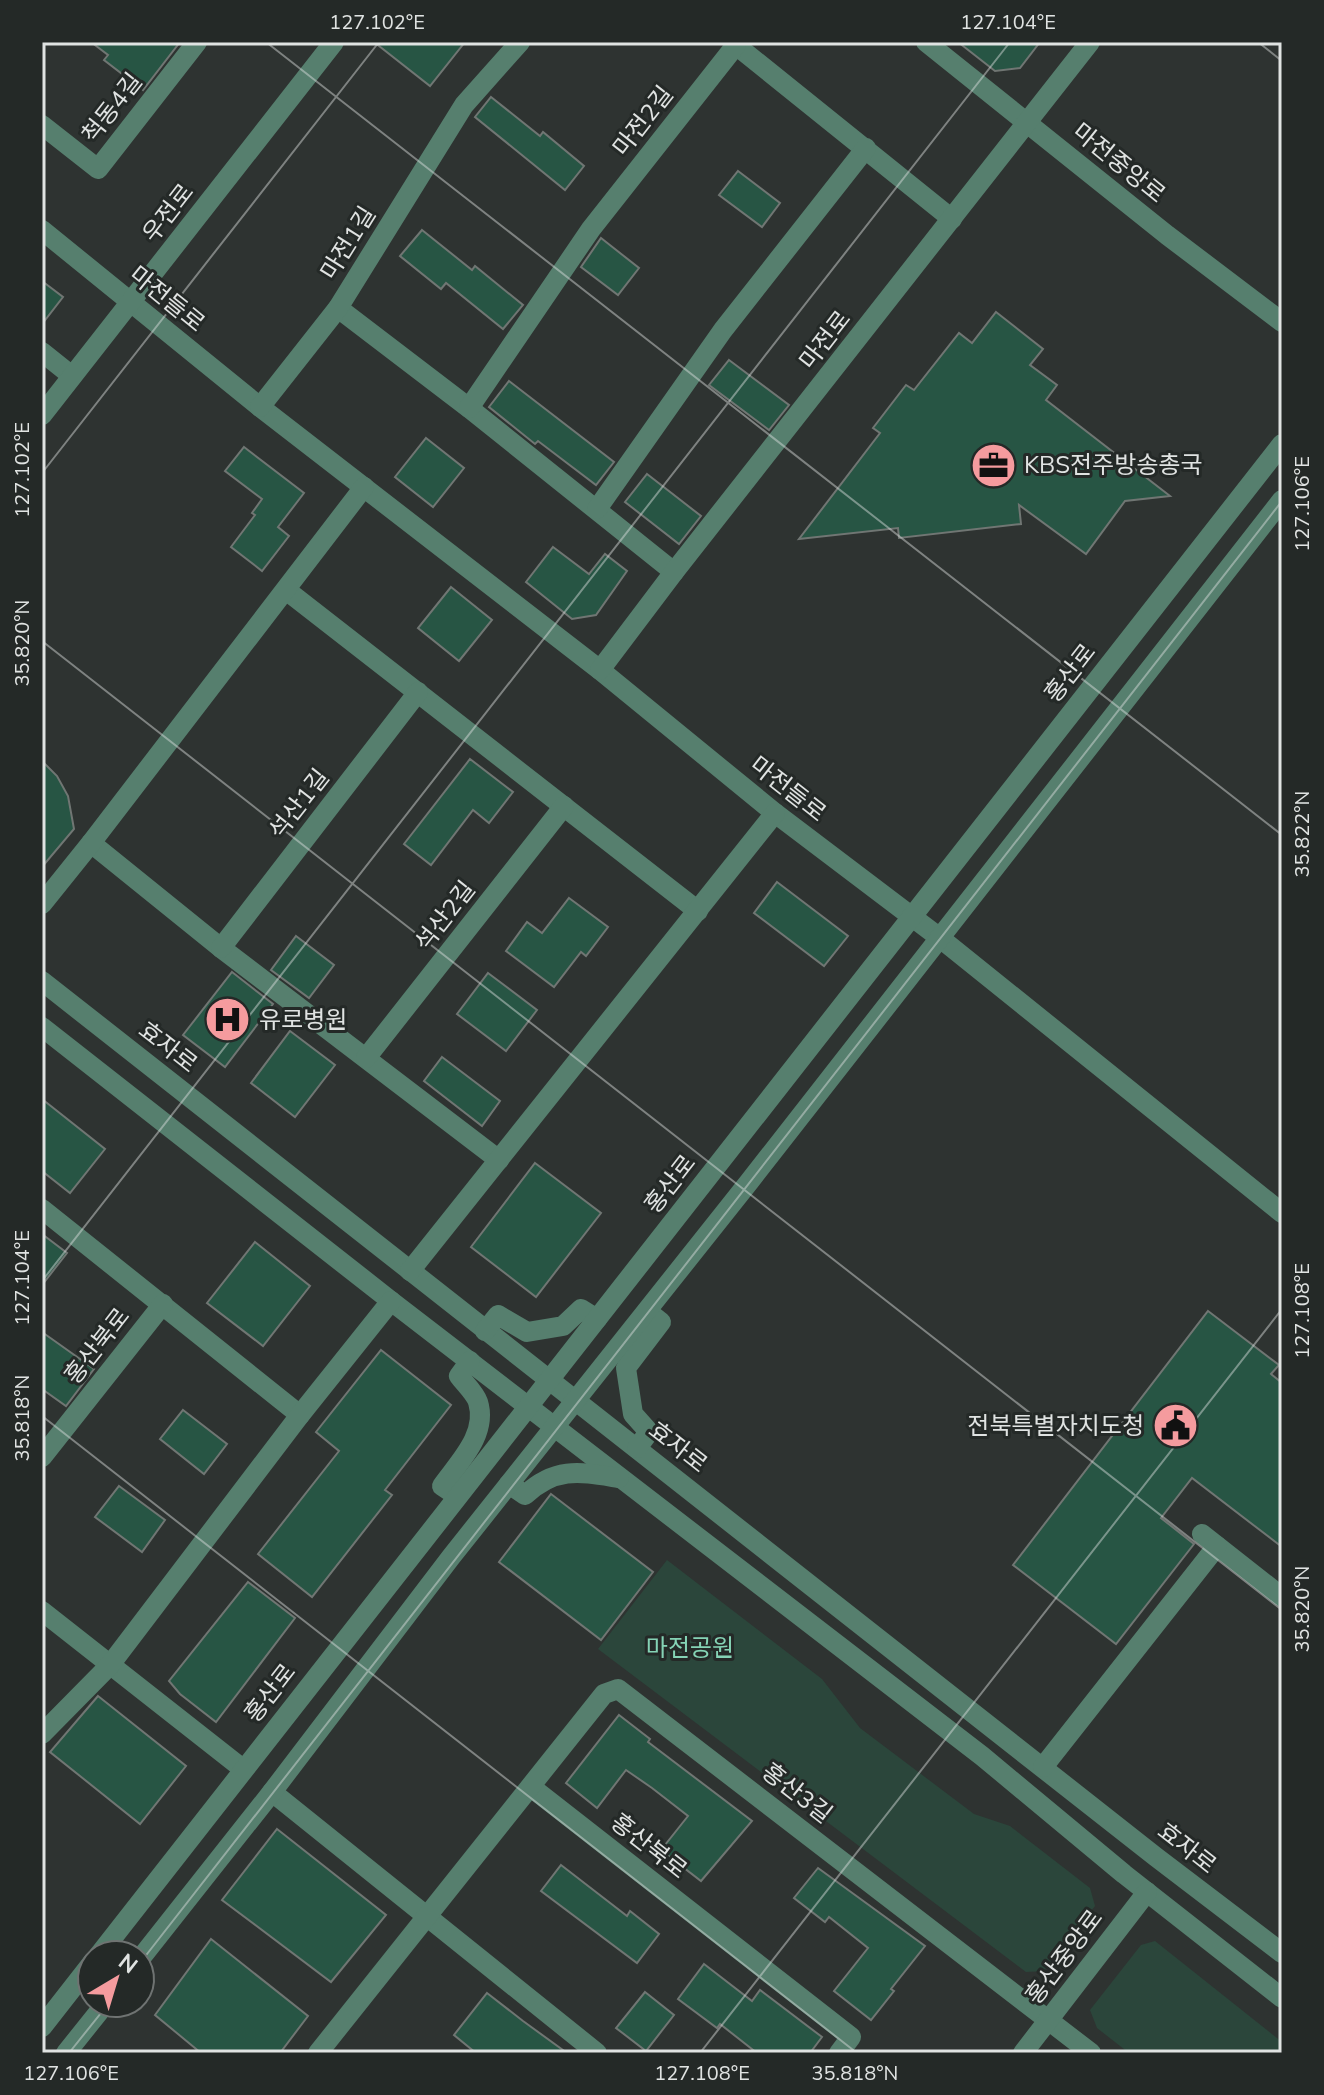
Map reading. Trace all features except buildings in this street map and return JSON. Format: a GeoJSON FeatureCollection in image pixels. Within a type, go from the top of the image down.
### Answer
{"type":"FeatureCollection","features":[{"type":"Feature","properties":{"kind":"street","name":"척동4길"},"geometry":{"type":"LineString","coordinates":[[42,125],[98,169],[197,42]]}},
{"type":"Feature","properties":{"kind":"street","name":"우전로"},"geometry":{"type":"LineString","coordinates":[[42,415],[334,42]]}},
{"type":"Feature","properties":{"kind":"street","name":"마전1길"},"geometry":{"type":"LineString","coordinates":[[520,42],[464,105],[338,308],[674,572]]}},
{"type":"Feature","properties":{"kind":"street","name":"마전중앙로"},"geometry":{"type":"LineString","coordinates":[[926,42],[1167,235],[1282,322]]}},
{"type":"Feature","properties":{"kind":"street","name":"마전로"},"geometry":{"type":"LineString","coordinates":[[600,670],[1090,42]]}},
{"type":"Feature","properties":{"kind":"street","name":"마전2길"},"geometry":{"type":"LineString","coordinates":[[469,408],[591,229],[734,44],[952,219]]}},
{"type":"Feature","properties":{"kind":"street"},"geometry":{"type":"LineString","coordinates":[[597,509],[723,330],[866,148]]}},
{"type":"Feature","properties":{"kind":"street","name":"마전들로"},"geometry":{"type":"LineString","coordinates":[[42,230],[260,407],[600,670],[775,813],[913,916],[1282,1213]]}},
{"type":"Feature","properties":{"kind":"street"},"geometry":{"type":"LineString","coordinates":[[260,407],[338,308]]}},
{"type":"Feature","properties":{"kind":"street"},"geometry":{"type":"LineString","coordinates":[[42,352],[72,376]]}},
{"type":"Feature","properties":{"kind":"street","name":"홍산로"},"geometry":{"type":"LineString","coordinates":[[111,1939],[1282,444]]}},
{"type":"Feature","properties":{"kind":"street"},"geometry":{"type":"LineString","coordinates":[[42,904],[364,487]]}},
{"type":"Feature","properties":{"kind":"street"},"geometry":{"type":"LineString","coordinates":[[156,1939],[451,1557],[1282,500]]}},
{"type":"Feature","properties":{"kind":"street"},"geometry":{"type":"LineString","coordinates":[[286,590],[698,911]]}},
{"type":"Feature","properties":{"kind":"street","name":"석산1길"},"geometry":{"type":"LineString","coordinates":[[221,948],[418,692]]}},
{"type":"Feature","properties":{"kind":"street","name":"석산2길"},"geometry":{"type":"LineString","coordinates":[[366,1058],[564,806]]}},
{"type":"Feature","properties":{"kind":"street"},"geometry":{"type":"LineString","coordinates":[[410,1271],[775,813]]}},
{"type":"Feature","properties":{"kind":"street"},"geometry":{"type":"LineString","coordinates":[[91,843],[221,948],[499,1160]]}},
{"type":"Feature","properties":{"kind":"street","name":"효자로"},"geometry":{"type":"LineString","coordinates":[[42,981],[1282,1953]]}},
{"type":"Feature","properties":{"kind":"street"},"geometry":{"type":"LineString","coordinates":[[42,1027],[391,1301],[982,1756],[1282,1998]]}},
{"type":"Feature","properties":{"kind":"street","name":"홍산북로"},"geometry":{"type":"LineString","coordinates":[[42,1209],[300,1415]]}},
{"type":"Feature","properties":{"kind":"street"},"geometry":{"type":"LineString","coordinates":[[42,1734],[110,1665],[391,1301]]}},
{"type":"Feature","properties":{"kind":"street","name":"홍산북로"},"geometry":{"type":"LineString","coordinates":[[42,1457],[163,1304]]}},
{"type":"Feature","properties":{"kind":"street"},"geometry":{"type":"LineString","coordinates":[[485,1331],[498,1315],[527,1332],[563,1326],[581,1309],[597,1319]]}},
{"type":"Feature","properties":{"kind":"street"},"geometry":{"type":"LineString","coordinates":[[637,1448],[649,1432],[633,1414],[626,1368],[661,1322],[647,1311]]}},
{"type":"Feature","properties":{"kind":"street"},"geometry":{"type":"LineString","coordinates":[[457,1496],[442,1486],[473,1443],[480,1425],[478,1400],[459,1376],[470,1361]]}},
{"type":"Feature","properties":{"kind":"street"},"geometry":{"type":"LineString","coordinates":[[509,1484],[525,1495],[541,1480],[564,1474],[624,1479]]}},
{"type":"Feature","properties":{"kind":"street"},"geometry":{"type":"LineString","coordinates":[[1043,1767],[1210,1540],[1282,1597]]}},
{"type":"Feature","properties":{"kind":"street"},"geometry":{"type":"LineString","coordinates":[[42,1611],[243,1769]]}},
{"type":"Feature","properties":{"kind":"street","name":"홍산3길"},"geometry":{"type":"LineString","coordinates":[[531,1787],[604,1694],[618,1689],[1049,2020]]}},
{"type":"Feature","properties":{"kind":"street"},"geometry":{"type":"LineString","coordinates":[[321,2052],[531,1787]]}},
{"type":"Feature","properties":{"kind":"street","name":"홍산북로"},"geometry":{"type":"LineString","coordinates":[[531,1787],[851,2037],[839,2053]]}},
{"type":"Feature","properties":{"kind":"street"},"geometry":{"type":"LineString","coordinates":[[272,1792],[597,2053]]}},
{"type":"Feature","properties":{"kind":"street","name":"홍산중앙로"},"geometry":{"type":"LineString","coordinates":[[1023,2053],[1147,1892]]}},
{"type":"Feature","properties":{"kind":"street"},"geometry":{"type":"LineString","coordinates":[[42,2027],[76,1983]]}},
{"type":"Feature","properties":{"kind":"street"},"geometry":{"type":"LineString","coordinates":[[66,2053],[93,2019]]}},
{"type":"Feature","properties":{"kind":"street"},"geometry":{"type":"LineString","coordinates":[[1049,2020],[1091,2053]]}},
{"type":"Feature","properties":{"kind":"green space","name":"마전공원"},"geometry":{"type":"Polygon","coordinates":[[[667,1560],[822,1679],[860,1728],[974,1814],[1010,1826],[1090,1888],[1095,1906],[1044,1971],[1026,1972],[598,1649],[667,1560]]]}},
{"type":"Feature","properties":{"kind":"green space"},"geometry":{"type":"Polygon","coordinates":[[[1155,1941],[1282,2042],[1282,2053],[1129,2053],[1097,2028],[1090,2010],[1141,1945],[1155,1941]]]}},
{"type":"Feature","properties":{"kind":"place","name":"KBS전주방송총국"},"geometry":{"type":"Point","coordinates":[993,465]}},
{"type":"Feature","properties":{"kind":"place","name":"유로병원"},"geometry":{"type":"Point","coordinates":[228,1020]}},
{"type":"Feature","properties":{"kind":"place","name":"전북특별자치도청"},"geometry":{"type":"Point","coordinates":[1175,1426]}}]}
